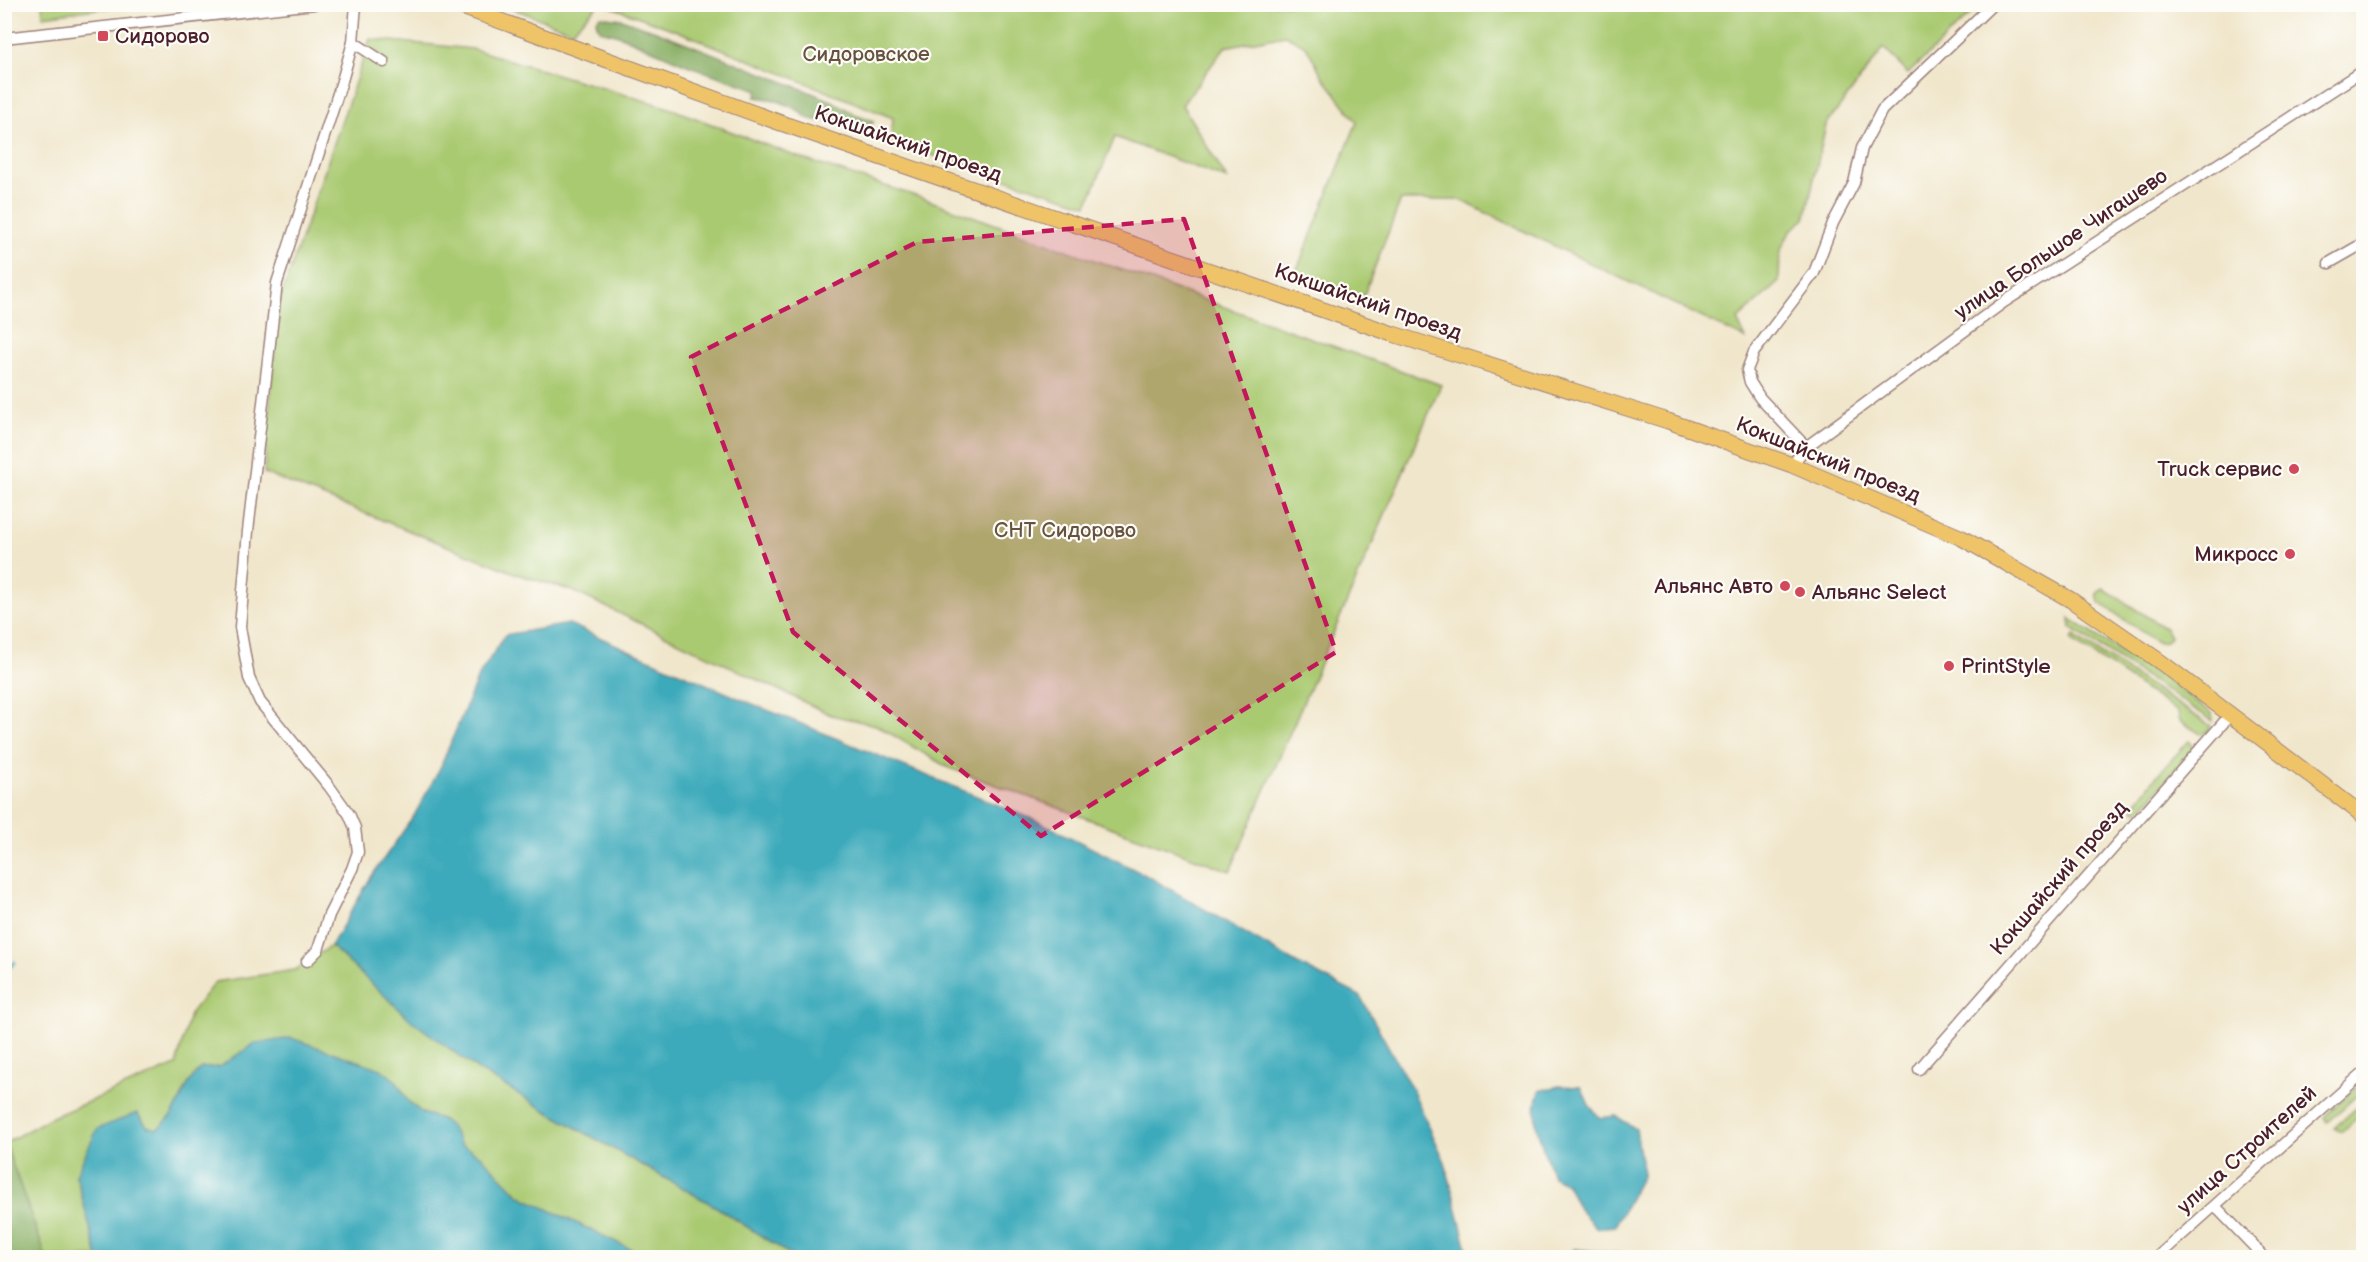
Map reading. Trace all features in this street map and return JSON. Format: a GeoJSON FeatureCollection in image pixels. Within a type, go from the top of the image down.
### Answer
{"type":"FeatureCollection","features":[{"type":"Feature","properties":{"kind":"main road","name":"Кокшайский проезд"},"geometry":{"type":"LineString","coordinates":[[454,4],[778,122],[1360,322],[1668,421],[1792,465],[1972,543],[2072,600],[2231,714],[2364,816]]}},
{"type":"Feature","properties":{"kind":"street"},"geometry":{"type":"LineString","coordinates":[[4,38],[314,4]]}},
{"type":"Feature","properties":{"kind":"street"},"geometry":{"type":"LineString","coordinates":[[307,961],[318,950],[329,915],[352,869],[358,852],[355,828],[329,786],[260,702],[249,678],[240,627],[248,531],[277,282],[353,42],[356,4]]}},
{"type":"Feature","properties":{"kind":"street"},"geometry":{"type":"LineString","coordinates":[[1806,447],[1760,398],[1750,382],[1747,370],[1754,352],[1814,273],[1833,223],[1854,183],[1862,148],[1882,110],[1993,4]]}},
{"type":"Feature","properties":{"kind":"street"},"geometry":{"type":"LineString","coordinates":[[353,42],[384,62]]}},
{"type":"Feature","properties":{"kind":"street","name":"улица Большое Чигашево"},"geometry":{"type":"LineString","coordinates":[[1792,465],[1806,447],[2004,302],[2364,70]]}},
{"type":"Feature","properties":{"kind":"street"},"geometry":{"type":"LineString","coordinates":[[2329,263],[2364,243]]}},
{"type":"Feature","properties":{"kind":"street","name":"Кокшайский проезд"},"geometry":{"type":"LineString","coordinates":[[1919,1069],[2231,714]]}},
{"type":"Feature","properties":{"kind":"street","name":"улица Строителей"},"geometry":{"type":"LineString","coordinates":[[2156,1257],[2364,1072]]}},
{"type":"Feature","properties":{"kind":"street"},"geometry":{"type":"LineString","coordinates":[[2215,1206],[2265,1257]]}},
{"type":"Feature","properties":{"kind":"highlighted area"},"geometry":{"type":"Polygon","coordinates":[[[1184,219],[1336,652],[1041,836],[793,632],[691,357],[917,242],[1184,219]]]}},
{"type":"Feature","properties":{"kind":"green space"},"geometry":{"type":"Polygon","coordinates":[[[42,4],[126,4],[126,5],[43,16],[42,4]]]}},
{"type":"Feature","properties":{"kind":"green space"},"geometry":{"type":"Polygon","coordinates":[[[598,4],[572,31],[503,5],[598,4]]]}},
{"type":"Feature","properties":{"kind":"green space","name":"Сидоровское"},"geometry":{"type":"Polygon","coordinates":[[[606,5],[1980,5],[1908,74],[1884,48],[1826,125],[1805,219],[1791,230],[1780,251],[1779,282],[1737,320],[1746,339],[1460,200],[1401,200],[1363,297],[1296,272],[1357,122],[1323,77],[1306,46],[1285,35],[1225,47],[1182,105],[1227,179],[1115,137],[1087,205],[891,142],[893,118],[675,30],[606,5]]]}},
{"type":"Feature","properties":{"kind":"green space"},"geometry":{"type":"Polygon","coordinates":[[[600,16],[621,19],[656,31],[832,101],[860,117],[874,121],[869,129],[852,127],[832,118],[820,121],[807,118],[798,110],[776,100],[756,97],[757,90],[687,65],[616,34],[599,30],[596,21],[600,16]]]}},
{"type":"Feature","properties":{"kind":"green space","name":"СНТ Сидорово"},"geometry":{"type":"Polygon","coordinates":[[[370,39],[473,49],[669,108],[803,159],[925,199],[1441,385],[1230,871],[947,767],[876,725],[831,715],[573,591],[520,575],[264,473],[278,306],[370,39]]]}},
{"type":"Feature","properties":{"kind":"green space"},"geometry":{"type":"Polygon","coordinates":[[[2103,588],[2166,629],[2170,637],[2166,642],[2158,643],[2099,602],[2097,594],[2103,588]]]}},
{"type":"Feature","properties":{"kind":"green space"},"geometry":{"type":"Polygon","coordinates":[[[2070,619],[2172,684],[2212,713],[2213,721],[2071,628],[2070,619]]]}},
{"type":"Feature","properties":{"kind":"green space"},"geometry":{"type":"Polygon","coordinates":[[[2074,636],[2211,726],[2206,733],[2201,734],[2180,721],[2178,712],[2071,640],[2074,636]]]}},
{"type":"Feature","properties":{"kind":"green space"},"geometry":{"type":"Polygon","coordinates":[[[2189,741],[2193,746],[2191,752],[2140,810],[2134,811],[2133,807],[2159,773],[2189,741]]]}},
{"type":"Feature","properties":{"kind":"green space"},"geometry":{"type":"Polygon","coordinates":[[[331,946],[412,1021],[480,1071],[718,1208],[794,1257],[647,1257],[520,1196],[481,1156],[461,1145],[451,1127],[441,1119],[422,1113],[408,1101],[396,1081],[254,1044],[219,1067],[201,1068],[189,1083],[172,1115],[157,1129],[147,1126],[76,1175],[98,1257],[45,1257],[5,1143],[50,1118],[176,1065],[190,1014],[215,982],[295,970],[331,946]]]}},
{"type":"Feature","properties":{"kind":"green space"},"geometry":{"type":"Polygon","coordinates":[[[2363,1081],[2363,1090],[2327,1122],[2324,1117],[2363,1081]]]}},
{"type":"Feature","properties":{"kind":"green space"},"geometry":{"type":"Polygon","coordinates":[[[2363,1102],[2363,1113],[2342,1131],[2334,1128],[2363,1102]]]}},
{"type":"Feature","properties":{"kind":"green space"},"geometry":{"type":"Polygon","coordinates":[[[5,1143],[46,1257],[5,1257],[5,1143]]]}},
{"type":"Feature","properties":{"kind":"water"},"geometry":{"type":"Polygon","coordinates":[[[5,427],[9,491],[4,493],[5,427]]]}},
{"type":"Feature","properties":{"kind":"water"},"geometry":{"type":"Polygon","coordinates":[[[569,624],[738,698],[1042,823],[1151,878],[1296,963],[1360,996],[1412,1089],[1445,1162],[1469,1257],[794,1257],[718,1208],[480,1071],[412,1021],[331,946],[371,877],[414,816],[441,766],[478,677],[505,635],[569,624]]]}},
{"type":"Feature","properties":{"kind":"water"},"geometry":{"type":"Polygon","coordinates":[[[291,1038],[381,1069],[396,1081],[408,1101],[422,1113],[441,1119],[451,1127],[461,1145],[481,1156],[520,1196],[647,1257],[98,1257],[76,1175],[97,1129],[137,1113],[147,1126],[157,1129],[172,1115],[189,1083],[201,1068],[219,1067],[254,1044],[291,1038]]]}},
{"type":"Feature","properties":{"kind":"water"},"geometry":{"type":"Polygon","coordinates":[[[1559,1086],[1581,1087],[1589,1105],[1600,1118],[1616,1116],[1636,1129],[1643,1174],[1615,1226],[1597,1228],[1579,1209],[1567,1184],[1553,1177],[1538,1134],[1535,1112],[1539,1091],[1559,1086]]]}},
{"type":"Feature","properties":{"kind":"water"},"geometry":{"type":"Polygon","coordinates":[[[1574,1249],[1652,1257],[1573,1257],[1574,1249]]]}},
{"type":"Feature","properties":{"kind":"waterway"},"geometry":{"type":"LineString","coordinates":[[4,973],[15,962]]}},
{"type":"Feature","properties":{"kind":"place","name":"Сидорово"},"geometry":{"type":"Point","coordinates":[103,36]}},
{"type":"Feature","properties":{"kind":"place","name":"Truck сервис"},"geometry":{"type":"Point","coordinates":[2294,469]}},
{"type":"Feature","properties":{"kind":"place","name":"Микросс"},"geometry":{"type":"Point","coordinates":[2290,554]}},
{"type":"Feature","properties":{"kind":"place","name":"Альянс Авто"},"geometry":{"type":"Point","coordinates":[1785,586]}},
{"type":"Feature","properties":{"kind":"place","name":"Альянс Select"},"geometry":{"type":"Point","coordinates":[1800,592]}},
{"type":"Feature","properties":{"kind":"place","name":"PrintStyle"},"geometry":{"type":"Point","coordinates":[1949,666]}}]}
